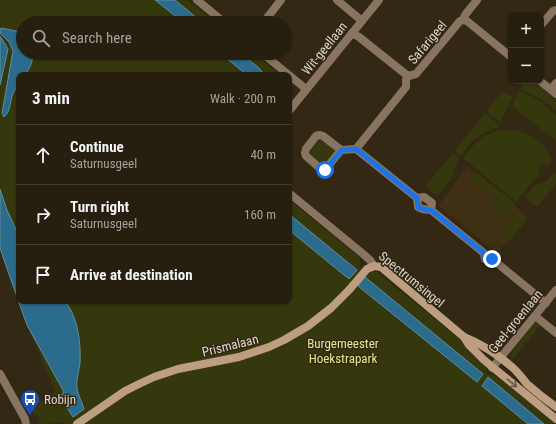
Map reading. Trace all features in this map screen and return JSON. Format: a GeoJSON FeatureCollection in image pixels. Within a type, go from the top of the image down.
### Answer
{"type":"FeatureCollection","features":[{"type":"Feature","properties":{"kind":"street"},"geometry":{"type":"LineString","coordinates":[[197,0],[216,16]]}},
{"type":"Feature","properties":{"kind":"street"},"geometry":{"type":"LineString","coordinates":[[268,16],[281,0]]}},
{"type":"Feature","properties":{"kind":"street"},"geometry":{"type":"LineString","coordinates":[[337,0],[362,21]]}},
{"type":"Feature","properties":{"kind":"street","name":"Wit-geellaan"},"geometry":{"type":"LineString","coordinates":[[292,107],[379,0]]}},
{"type":"Feature","properties":{"kind":"street","name":"Safarigeel"},"geometry":{"type":"LineString","coordinates":[[408,76],[416,74],[460,21],[463,20],[465,15],[477,0]]}},
{"type":"Feature","properties":{"kind":"street"},"geometry":{"type":"LineString","coordinates":[[544,22],[553,11],[556,10]]}},
{"type":"Feature","properties":{"kind":"street","name":"Safarigeel"},"geometry":{"type":"LineString","coordinates":[[463,20],[467,21],[508,55]]}},
{"type":"Feature","properties":{"kind":"street"},"geometry":{"type":"LineString","coordinates":[[352,33],[408,76],[406,80],[406,87],[356,149]]}},
{"type":"Feature","properties":{"kind":"street"},"geometry":{"type":"LineString","coordinates":[[271,60],[285,72]]}},
{"type":"Feature","properties":{"kind":"street"},"geometry":{"type":"LineString","coordinates":[[292,78],[306,89]]}},
{"type":"Feature","properties":{"kind":"street"},"geometry":{"type":"LineString","coordinates":[[544,83],[554,88]]}},
{"type":"Feature","properties":{"kind":"street"},"geometry":{"type":"LineString","coordinates":[[342,150],[323,171],[306,156],[305,153],[306,149],[316,136],[320,135],[342,150],[356,149],[417,198],[418,207],[422,210],[431,210],[484,253],[485,259],[492,259],[546,303]]}},
{"type":"Feature","properties":{"kind":"street","name":"Spectrumsingel"},"geometry":{"type":"LineString","coordinates":[[292,195],[370,260],[371,268],[381,267],[464,337],[492,368],[556,419]]}},
{"type":"Feature","properties":{"kind":"street","name":"Prismalaan"},"geometry":{"type":"LineString","coordinates":[[77,424],[125,392],[154,377],[178,369],[239,358],[274,345],[297,333],[336,304],[371,268]]}},
{"type":"Feature","properties":{"kind":"street","name":"Geel-groenlaan"},"geometry":{"type":"LineString","coordinates":[[492,368],[556,290]]}},
{"type":"Feature","properties":{"kind":"street"},"geometry":{"type":"LineString","coordinates":[[535,316],[556,333]]}},
{"type":"Feature","properties":{"kind":"street","name":"Spectrumsingel"},"geometry":{"type":"LineString","coordinates":[[464,337],[474,340],[501,358],[513,368],[527,384],[556,407]]}},
{"type":"Feature","properties":{"kind":"street"},"geometry":{"type":"LineString","coordinates":[[0,374],[25,423]]}},
{"type":"Feature","properties":{"kind":"shaded area"},"geometry":{"type":"Polygon","coordinates":[[[467,166],[527,216],[526,220],[510,241],[508,240],[497,253],[438,206],[467,166]]]}},
{"type":"Feature","properties":{"kind":"green space","name":"Burgemeester Hoekstrapark"},"geometry":{"type":"Polygon","coordinates":[[[0,0],[188,0],[207,16],[16,16],[16,60],[262,60],[276,72],[16,72],[16,294],[0,248],[0,0]]]}},
{"type":"Feature","properties":{"kind":"green space"},"geometry":{"type":"Polygon","coordinates":[[[522,84],[536,84],[556,100],[556,110],[540,99],[520,89],[522,84]]]}},
{"type":"Feature","properties":{"kind":"green space"},"geometry":{"type":"Polygon","coordinates":[[[519,91],[537,99],[556,115],[556,141],[512,106],[519,91]]]}},
{"type":"Feature","properties":{"kind":"green space"},"geometry":{"type":"Polygon","coordinates":[[[502,92],[513,97],[500,122],[486,111],[502,92]]]}},
{"type":"Feature","properties":{"kind":"green space"},"geometry":{"type":"Polygon","coordinates":[[[485,113],[499,125],[497,128],[476,138],[461,156],[454,151],[485,113]]]}},
{"type":"Feature","properties":{"kind":"green space"},"geometry":{"type":"Polygon","coordinates":[[[514,130],[528,134],[544,147],[552,160],[548,165],[544,163],[540,166],[540,173],[516,202],[463,158],[481,139],[492,133],[514,130]]]}},
{"type":"Feature","properties":{"kind":"green space"},"geometry":{"type":"Polygon","coordinates":[[[320,139],[334,149],[330,160],[323,164],[320,164],[309,155],[320,139]]]}},
{"type":"Feature","properties":{"kind":"green space"},"geometry":{"type":"Polygon","coordinates":[[[453,153],[459,158],[453,177],[437,196],[425,186],[453,153]]]}},
{"type":"Feature","properties":{"kind":"green space"},"geometry":{"type":"Polygon","coordinates":[[[553,172],[556,175],[556,184],[537,207],[525,197],[535,184],[546,181],[553,172]]]}},
{"type":"Feature","properties":{"kind":"green space"},"geometry":{"type":"Polygon","coordinates":[[[477,173],[516,204],[499,224],[497,205],[494,199],[486,190],[470,181],[473,178],[472,174],[474,175],[477,173]]]}},
{"type":"Feature","properties":{"kind":"green space","name":"Burgemeester Hoekstrapark"},"geometry":{"type":"Polygon","coordinates":[[[292,202],[359,257],[359,268],[367,275],[372,271],[377,272],[462,341],[474,357],[488,368],[485,371],[490,375],[492,372],[556,424],[66,424],[64,422],[40,424],[37,415],[34,415],[29,408],[55,392],[19,304],[292,304],[292,202]]]}},
{"type":"Feature","properties":{"kind":"green space"},"geometry":{"type":"Polygon","coordinates":[[[517,212],[526,220],[510,241],[503,235],[506,232],[502,229],[517,212]]]}},
{"type":"Feature","properties":{"kind":"green space"},"geometry":{"type":"Polygon","coordinates":[[[535,322],[540,326],[513,359],[511,357],[512,351],[535,322]]]}},
{"type":"Feature","properties":{"kind":"water"},"geometry":{"type":"Polygon","coordinates":[[[155,0],[175,0],[194,16],[175,16],[155,0]]]}},
{"type":"Feature","properties":{"kind":"water"},"geometry":{"type":"Polygon","coordinates":[[[1,28],[16,31],[16,60],[32,60],[27,72],[16,72],[16,89],[12,96],[9,110],[4,117],[2,113],[13,51],[9,42],[0,33],[1,28]]]}},
{"type":"Feature","properties":{"kind":"water"},"geometry":{"type":"Polygon","coordinates":[[[0,36],[8,49],[0,85],[0,36]]]}},
{"type":"Feature","properties":{"kind":"water"},"geometry":{"type":"Polygon","coordinates":[[[229,60],[249,60],[262,72],[243,72],[229,60]]]}},
{"type":"Feature","properties":{"kind":"water"},"geometry":{"type":"Polygon","coordinates":[[[0,189],[7,210],[16,230],[16,294],[0,248],[0,189]]]}},
{"type":"Feature","properties":{"kind":"water"},"geometry":{"type":"Polygon","coordinates":[[[292,216],[357,270],[349,279],[292,232],[292,216]]]}},
{"type":"Feature","properties":{"kind":"water"},"geometry":{"type":"Polygon","coordinates":[[[365,277],[483,374],[477,382],[358,286],[365,277]]]}},
{"type":"Feature","properties":{"kind":"water"},"geometry":{"type":"Polygon","coordinates":[[[20,304],[67,304],[73,315],[78,330],[80,355],[77,388],[84,409],[73,417],[60,397],[64,392],[27,325],[20,304]]]}},
{"type":"Feature","properties":{"kind":"water"},"geometry":{"type":"Polygon","coordinates":[[[488,377],[544,424],[528,424],[482,386],[488,377]]]}},
{"type":"Feature","properties":{"kind":"place","name":"Robijn"},"geometry":{"type":"Point","coordinates":[30,416]}},
{"type":"Feature","properties":{"kind":"route"},"geometry":{"type":"LineString","coordinates":[[325,170],[342,150],[356,149],[417,198],[418,207],[422,210],[431,210],[484,253],[485,259],[492,259]]}}]}
